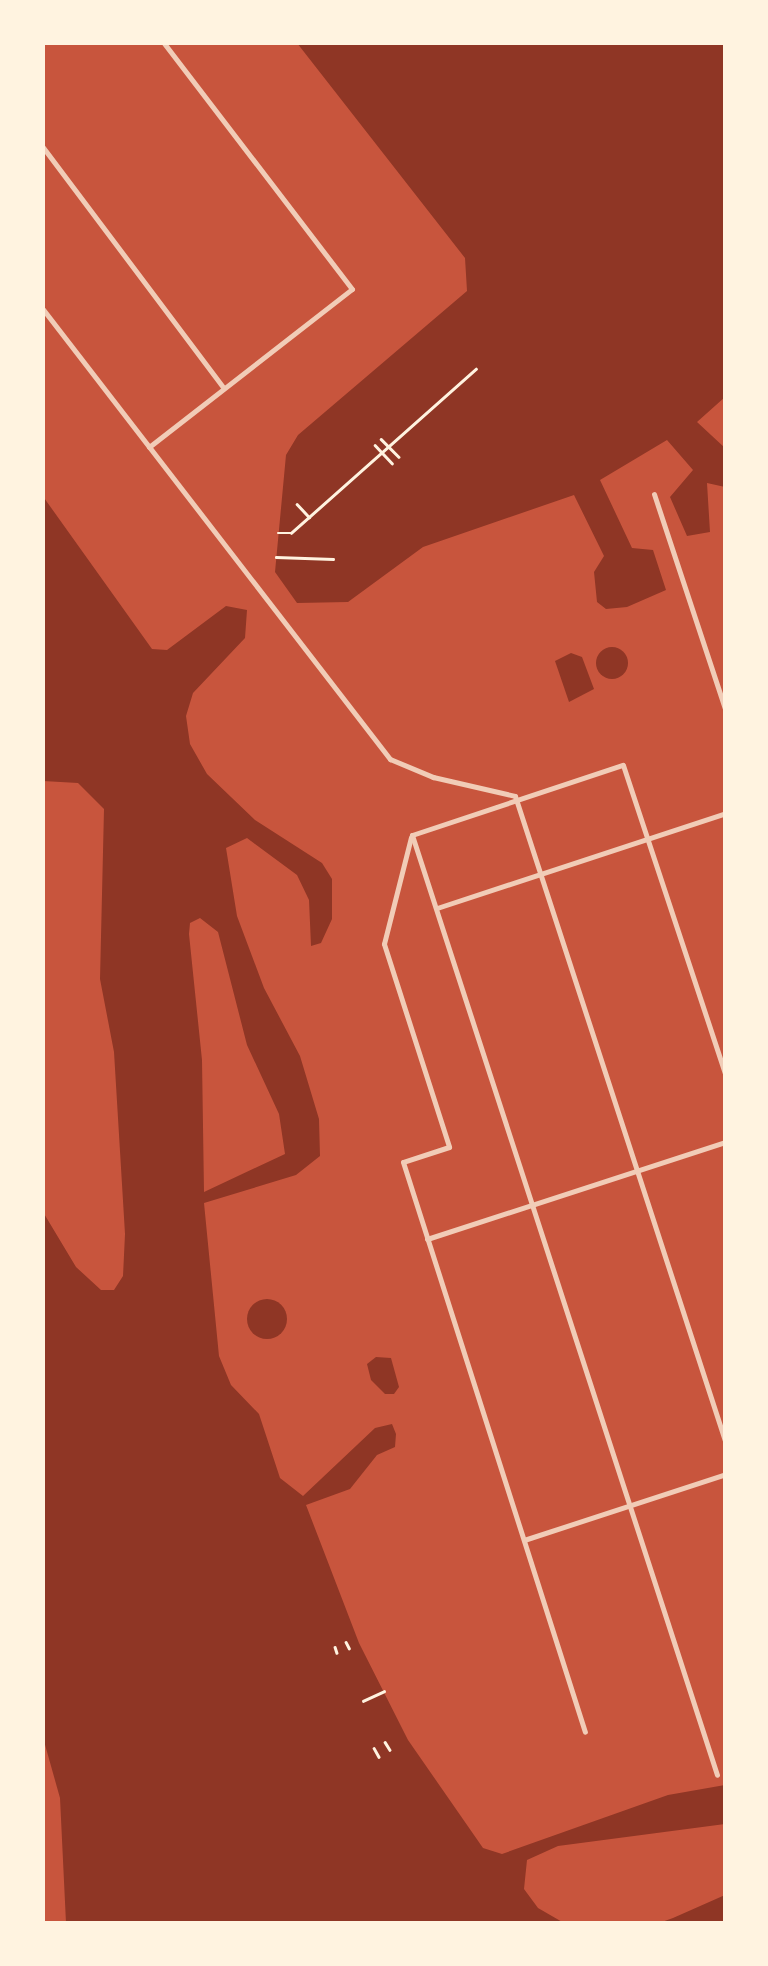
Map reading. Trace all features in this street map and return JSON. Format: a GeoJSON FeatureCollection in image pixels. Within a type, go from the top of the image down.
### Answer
{"type":"FeatureCollection","features":[{"type":"Feature","properties":{"kind":"street"},"geometry":{"type":"LineString","coordinates":[[149,448],[352,289],[164,42]]}},
{"type":"Feature","properties":{"kind":"street"},"geometry":{"type":"LineString","coordinates":[[42,146],[223,387]]}},
{"type":"Feature","properties":{"kind":"street"},"geometry":{"type":"LineString","coordinates":[[42,308],[390,759],[433,777],[515,796]]}},
{"type":"Feature","properties":{"kind":"street"},"geometry":{"type":"LineString","coordinates":[[654,494],[726,712]]}},
{"type":"Feature","properties":{"kind":"street"},"geometry":{"type":"LineString","coordinates":[[412,834],[515,796],[623,765],[726,1077]]}},
{"type":"Feature","properties":{"kind":"street"},"geometry":{"type":"LineString","coordinates":[[515,796],[726,1444]]}},
{"type":"Feature","properties":{"kind":"street"},"geometry":{"type":"LineString","coordinates":[[437,908],[726,812]]}},
{"type":"Feature","properties":{"kind":"street"},"geometry":{"type":"LineString","coordinates":[[412,834],[717,1775]]}},
{"type":"Feature","properties":{"kind":"street"},"geometry":{"type":"LineString","coordinates":[[412,834],[384,944],[450,1148],[403,1162],[585,1732]]}},
{"type":"Feature","properties":{"kind":"street"},"geometry":{"type":"LineString","coordinates":[[427,1239],[726,1142]]}},
{"type":"Feature","properties":{"kind":"street"},"geometry":{"type":"LineString","coordinates":[[524,1540],[726,1474]]}},
{"type":"Feature","properties":{"kind":"path"},"geometry":{"type":"LineString","coordinates":[[278,534],[291,533],[476,369]]}},
{"type":"Feature","properties":{"kind":"path"},"geometry":{"type":"LineString","coordinates":[[382,439],[399,456]]}},
{"type":"Feature","properties":{"kind":"path"},"geometry":{"type":"LineString","coordinates":[[375,446],[392,463]]}},
{"type":"Feature","properties":{"kind":"path"},"geometry":{"type":"LineString","coordinates":[[297,504],[309,517]]}},
{"type":"Feature","properties":{"kind":"path"},"geometry":{"type":"LineString","coordinates":[[276,557],[334,559]]}},
{"type":"Feature","properties":{"kind":"path"},"geometry":{"type":"LineString","coordinates":[[346,1642],[349,1648]]}},
{"type":"Feature","properties":{"kind":"path"},"geometry":{"type":"LineString","coordinates":[[335,1647],[337,1653]]}},
{"type":"Feature","properties":{"kind":"path"},"geometry":{"type":"LineString","coordinates":[[363,1701],[384,1691]]}},
{"type":"Feature","properties":{"kind":"path"},"geometry":{"type":"LineString","coordinates":[[385,1742],[390,1750]]}},
{"type":"Feature","properties":{"kind":"path"},"geometry":{"type":"LineString","coordinates":[[374,1748],[379,1756]]}},
{"type":"Feature","properties":{"kind":"shaded area"},"geometry":{"type":"Polygon","coordinates":[[[297,43],[725,43],[725,397],[697,422],[725,448],[725,487],[707,483],[710,532],[687,536],[670,497],[693,470],[667,440],[600,480],[632,548],[653,550],[666,590],[627,607],[606,609],[597,602],[594,572],[604,556],[574,495],[423,547],[348,602],[297,603],[275,572],[286,455],[298,435],[467,291],[465,258],[297,43]]]}},
{"type":"Feature","properties":{"kind":"shaded area"},"geometry":{"type":"Polygon","coordinates":[[[42,495],[152,649],[167,650],[226,606],[247,610],[245,638],[193,693],[186,716],[190,744],[207,774],[255,820],[322,863],[332,879],[332,919],[321,943],[311,946],[309,900],[297,875],[247,838],[226,848],[237,916],[264,988],[300,1056],[319,1119],[320,1156],[296,1175],[204,1203],[219,1356],[231,1385],[259,1414],[280,1478],[303,1496],[375,1428],[392,1424],[396,1434],[395,1447],[377,1455],[350,1489],[306,1505],[359,1643],[408,1740],[483,1848],[502,1854],[668,1795],[725,1785],[725,1824],[558,1846],[527,1860],[524,1889],[538,1908],[564,1923],[66,1923],[60,1798],[42,1734],[43,1212],[76,1267],[101,1290],[114,1290],[123,1276],[125,1234],[114,1052],[100,979],[104,809],[78,783],[43,781],[42,495]],[[200,918],[190,923],[202,1060],[204,1192],[285,1154],[279,1114],[247,1045],[218,932],[200,918]]]}},
{"type":"Feature","properties":{"kind":"shaded area"},"geometry":{"type":"Polygon","coordinates":[[[612,647],[623,652],[628,663],[623,674],[612,679],[601,674],[596,663],[601,652],[612,647]]]}},
{"type":"Feature","properties":{"kind":"shaded area"},"geometry":{"type":"Polygon","coordinates":[[[571,653],[582,657],[594,689],[569,702],[555,661],[571,653]]]}},
{"type":"Feature","properties":{"kind":"shaded area"},"geometry":{"type":"Polygon","coordinates":[[[267,1299],[281,1305],[287,1319],[281,1333],[267,1339],[253,1333],[247,1319],[253,1305],[267,1299]]]}},
{"type":"Feature","properties":{"kind":"shaded area"},"geometry":{"type":"Polygon","coordinates":[[[376,1357],[391,1358],[399,1387],[394,1394],[385,1394],[371,1380],[367,1364],[376,1357]]]}},
{"type":"Feature","properties":{"kind":"shaded area"},"geometry":{"type":"Polygon","coordinates":[[[725,1895],[725,1923],[659,1923],[673,1918],[725,1895]]]}}]}
